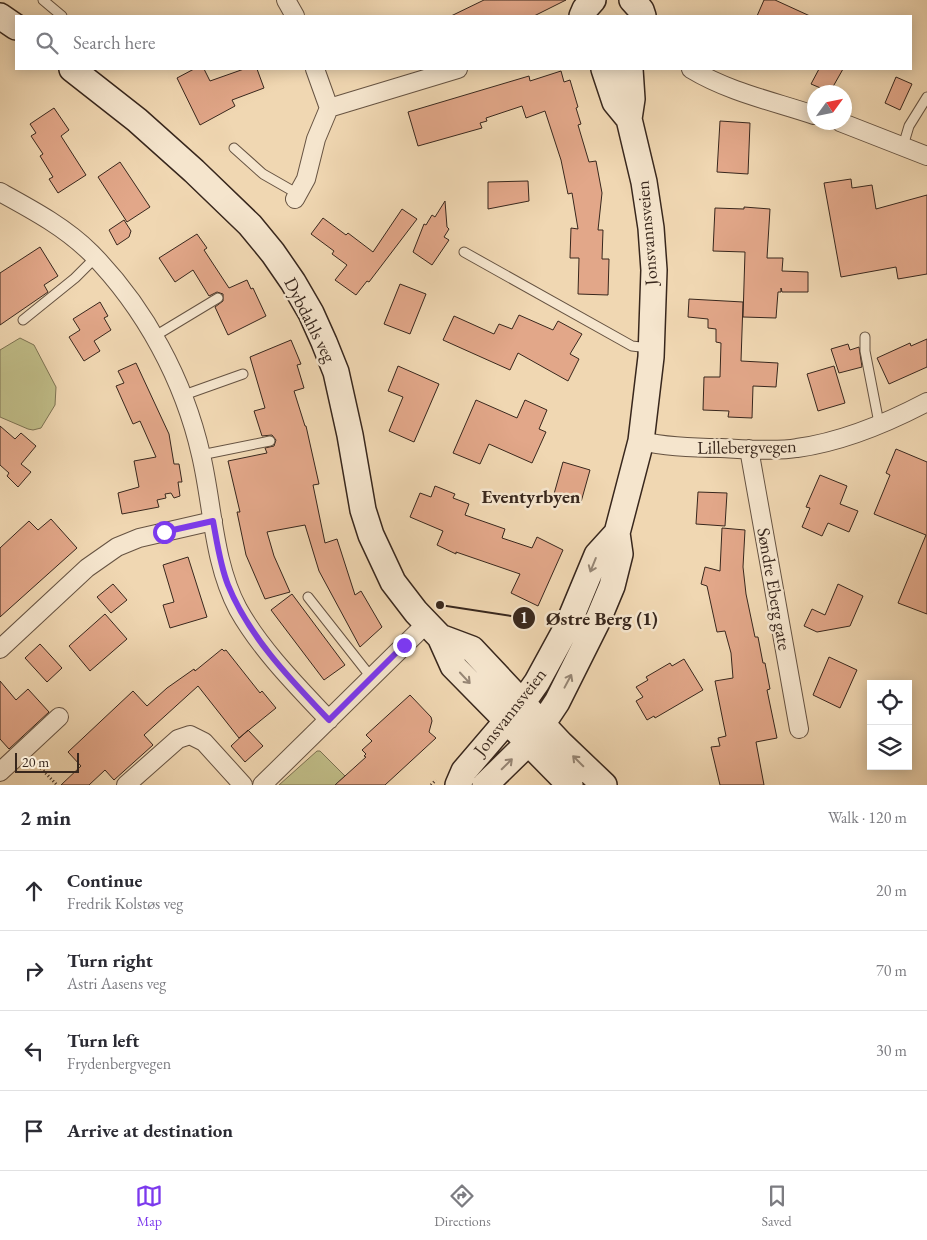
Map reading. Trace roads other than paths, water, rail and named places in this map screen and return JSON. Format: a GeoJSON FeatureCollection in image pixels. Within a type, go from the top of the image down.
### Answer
{"type":"FeatureCollection","features":[{"type":"Feature","properties":{"kind":"street"},"geometry":{"type":"LineString","coordinates":[[286,0],[294,15]]}},
{"type":"Feature","properties":{"kind":"street"},"geometry":{"type":"LineString","coordinates":[[632,0],[641,10],[643,15]]}},
{"type":"Feature","properties":{"kind":"street"},"geometry":{"type":"LineString","coordinates":[[0,16],[15,26]]}},
{"type":"Feature","properties":{"kind":"street","name":"Dybdahls veg"},"geometry":{"type":"LineString","coordinates":[[73,70],[137,120],[194,171],[250,225],[273,252],[293,282],[318,328],[336,372],[350,434],[363,510],[371,535],[394,582],[404,598],[433,630],[453,666],[570,785]]}},
{"type":"Feature","properties":{"kind":"street"},"geometry":{"type":"LineString","coordinates":[[296,196],[306,179],[316,139],[329,108],[316,70]]}},
{"type":"Feature","properties":{"kind":"street"},"geometry":{"type":"LineString","coordinates":[[329,108],[455,70]]}},
{"type":"Feature","properties":{"kind":"street","name":"Jonsvannsveien"},"geometry":{"type":"LineString","coordinates":[[604,70],[615,102],[629,119]]}},
{"type":"Feature","properties":{"kind":"street","name":"Jonsvannsveien"},"geometry":{"type":"LineString","coordinates":[[485,785],[528,742],[543,723],[577,664],[598,622],[612,586],[620,554],[617,533],[641,441],[651,349],[654,270],[644,182],[629,119],[632,99],[630,70]]}},
{"type":"Feature","properties":{"kind":"street"},"geometry":{"type":"LineString","coordinates":[[693,70],[710,80],[742,93],[807,113]]}},
{"type":"Feature","properties":{"kind":"street"},"geometry":{"type":"LineString","coordinates":[[852,127],[927,156]]}},
{"type":"Feature","properties":{"kind":"street"},"geometry":{"type":"LineString","coordinates":[[0,192],[65,231],[96,258],[122,288],[155,336],[184,396],[201,455],[219,555],[227,583],[238,609],[270,655],[329,720]]}},
{"type":"Feature","properties":{"kind":"street","name":"Lillebergvegen"},"geometry":{"type":"LineString","coordinates":[[641,441],[661,446],[796,449],[835,440],[927,402]]}},
{"type":"Feature","properties":{"kind":"street","name":"Søndre Eberg gate"},"geometry":{"type":"LineString","coordinates":[[749,449],[799,729]]}},
{"type":"Feature","properties":{"kind":"street"},"geometry":{"type":"LineString","coordinates":[[0,649],[87,568],[116,547],[139,538],[213,521]]}},
{"type":"Feature","properties":{"kind":"street","name":"Jonsvannsveien"},"geometry":{"type":"LineString","coordinates":[[458,785],[464,771],[523,702],[537,682],[567,627],[597,555],[617,533]]}},
{"type":"Feature","properties":{"kind":"street"},"geometry":{"type":"LineString","coordinates":[[262,785],[371,677],[433,630]]}},
{"type":"Feature","properties":{"kind":"street","name":"Dybdahls veg"},"geometry":{"type":"LineString","coordinates":[[433,630],[472,649],[567,750],[604,785]]}},
{"type":"Feature","properties":{"kind":"street"},"geometry":{"type":"LineString","coordinates":[[0,772],[59,717]]}},
{"type":"Feature","properties":{"kind":"street"},"geometry":{"type":"LineString","coordinates":[[126,785],[178,739],[190,734],[204,742],[243,785]]}},
{"type":"Feature","properties":{"kind":"lane"},"geometry":{"type":"LineString","coordinates":[[44,0],[61,15]]}},
{"type":"Feature","properties":{"kind":"lane"},"geometry":{"type":"LineString","coordinates":[[903,146],[909,126],[927,97]]}},
{"type":"Feature","properties":{"kind":"lane"},"geometry":{"type":"LineString","coordinates":[[234,148],[264,174],[296,196]]}},
{"type":"Feature","properties":{"kind":"lane"},"geometry":{"type":"LineString","coordinates":[[464,252],[632,346],[651,349]]}},
{"type":"Feature","properties":{"kind":"lane"},"geometry":{"type":"LineString","coordinates":[[23,320],[75,278],[96,258]]}},
{"type":"Feature","properties":{"kind":"lane"},"geometry":{"type":"LineString","coordinates":[[155,336],[218,298]]}},
{"type":"Feature","properties":{"kind":"lane"},"geometry":{"type":"LineString","coordinates":[[865,337],[865,351],[879,423]]}},
{"type":"Feature","properties":{"kind":"lane"},"geometry":{"type":"LineString","coordinates":[[184,396],[243,374]]}},
{"type":"Feature","properties":{"kind":"lane"},"geometry":{"type":"LineString","coordinates":[[201,455],[270,441]]}},
{"type":"Feature","properties":{"kind":"lane"},"geometry":{"type":"LineString","coordinates":[[308,597],[371,677]]}},
{"type":"Feature","properties":{"kind":"place","name":"Østre Berg (1)"},"geometry":{"type":"Point","coordinates":[440,605]}},
{"type":"Feature","properties":{"kind":"district","name":"Eventyrbyen"},"geometry":{"type":"Point","coordinates":[531,496]}}]}
